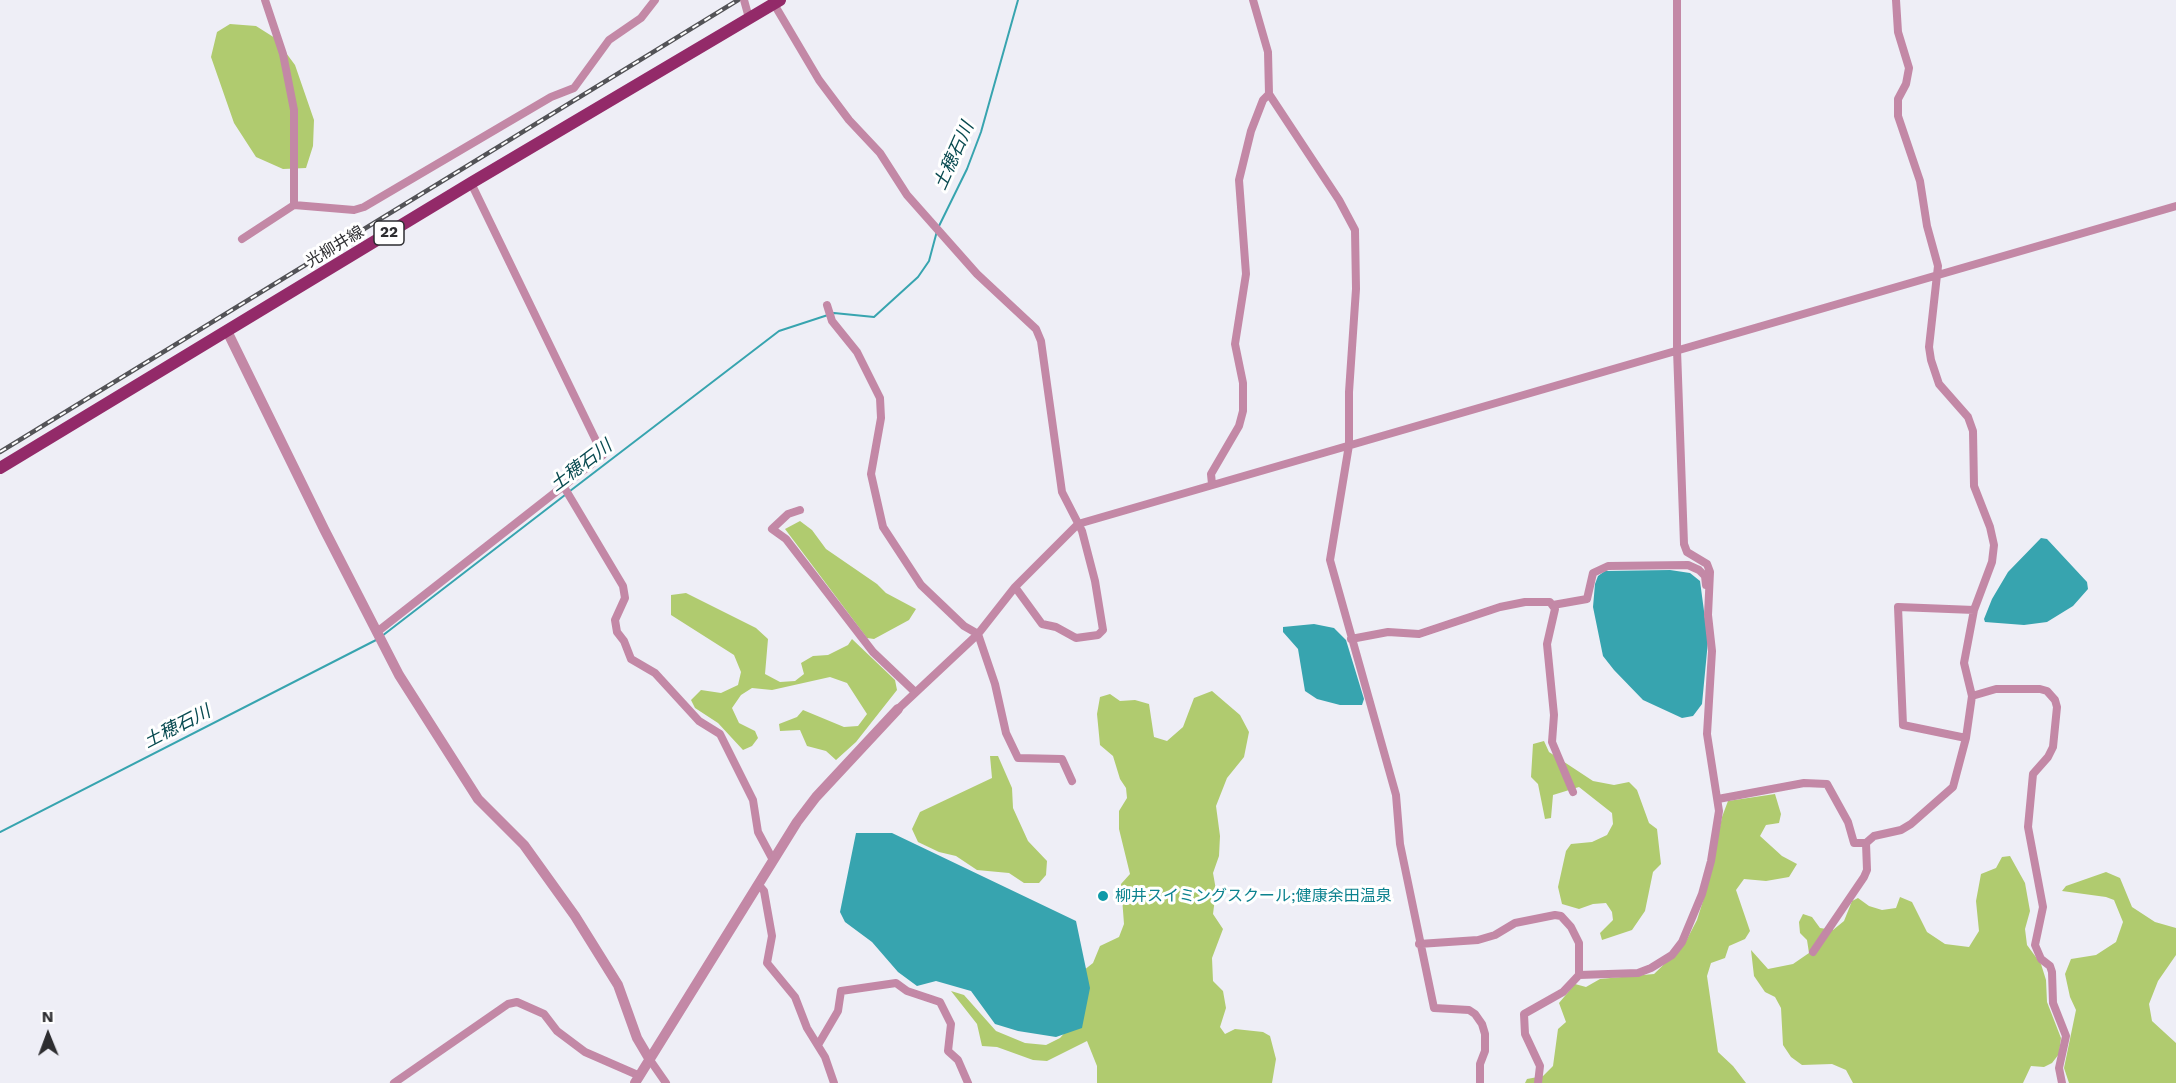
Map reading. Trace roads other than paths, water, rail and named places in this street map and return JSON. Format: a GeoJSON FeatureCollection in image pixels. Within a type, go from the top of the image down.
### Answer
{"type":"FeatureCollection","features":[{"type":"Feature","properties":{"kind":"main road","name":"光柳井線"},"geometry":{"type":"LineString","coordinates":[[0,468],[471,183],[777,2]]}},
{"type":"Feature","properties":{"kind":"street"},"geometry":{"type":"LineString","coordinates":[[265,0],[283,54],[294,110],[294,205]]}},
{"type":"Feature","properties":{"kind":"street"},"geometry":{"type":"LineString","coordinates":[[242,239],[294,205],[354,210],[364,207],[551,97],[574,88],[609,40],[641,18],[655,0]]}},
{"type":"Feature","properties":{"kind":"street"},"geometry":{"type":"LineString","coordinates":[[744,0],[749,18]]}},
{"type":"Feature","properties":{"kind":"street"},"geometry":{"type":"LineString","coordinates":[[1253,0],[1268,52],[1269,94],[1339,200],[1354,230],[1356,289],[1349,392],[1349,445],[1330,560],[1396,795],[1399,838],[1434,1008],[1469,1010],[1482,1024],[1485,1034],[1485,1051],[1480,1064],[1480,1083]]}},
{"type":"Feature","properties":{"kind":"street"},"geometry":{"type":"LineString","coordinates":[[1579,975],[1638,972],[1661,963],[1682,942],[1694,918],[1711,861],[1719,811],[1707,734],[1713,651],[1708,615],[1707,564],[1688,552],[1684,544],[1677,350],[1677,0]]}},
{"type":"Feature","properties":{"kind":"street"},"geometry":{"type":"LineString","coordinates":[[1718,798],[1804,783],[1827,784],[1848,822],[1854,843],[1866,843],[1874,836],[1901,830],[1911,824],[1953,787],[1966,738],[1972,696],[1964,663],[1974,610],[1992,562],[1994,545],[1990,527],[1974,486],[1972,431],[1968,417],[1939,384],[1931,360],[1929,347],[1937,275],[1935,249],[1927,226],[1920,181],[1898,116],[1898,99],[1906,84],[1909,68],[1898,32],[1896,0]]}},
{"type":"Feature","properties":{"kind":"street"},"geometry":{"type":"LineString","coordinates":[[777,2],[819,80],[849,120],[880,153],[907,195],[977,274],[1036,329],[1044,351],[1062,492],[1078,524],[1104,625],[1098,635],[1076,638],[1056,627],[1042,624],[1015,587]]}},
{"type":"Feature","properties":{"kind":"street"},"geometry":{"type":"LineString","coordinates":[[1212,484],[1211,474],[1239,426],[1243,411],[1243,383],[1235,344],[1246,274],[1239,180],[1251,132],[1263,100],[1269,94]]}},
{"type":"Feature","properties":{"kind":"street"},"geometry":{"type":"LineString","coordinates":[[377,632],[567,491],[603,455],[471,183]]}},
{"type":"Feature","properties":{"kind":"street"},"geometry":{"type":"LineString","coordinates":[[394,1083],[508,1004],[518,1002],[544,1014],[557,1031],[585,1052],[638,1079],[773,860],[816,797],[914,691],[978,634],[1015,587],[1078,524],[2176,206]]}},
{"type":"Feature","properties":{"kind":"street"},"geometry":{"type":"LineString","coordinates":[[829,310],[856,352],[880,398],[881,418],[870,474],[883,527],[926,591],[978,634],[984,646],[1012,748],[1018,758],[1062,759],[1072,781]]}},
{"type":"Feature","properties":{"kind":"street"},"geometry":{"type":"LineString","coordinates":[[227,331],[399,675],[478,799],[524,845],[594,946],[618,985],[637,1038],[666,1083]]}},
{"type":"Feature","properties":{"kind":"street"},"geometry":{"type":"LineString","coordinates":[[567,491],[623,586],[625,598],[615,620],[617,632],[631,659],[655,673],[699,722],[720,734],[753,800],[758,832],[773,860]]}},
{"type":"Feature","properties":{"kind":"street"},"geometry":{"type":"LineString","coordinates":[[800,510],[788,514],[772,529],[786,539],[873,652],[914,691]]}},
{"type":"Feature","properties":{"kind":"street"},"geometry":{"type":"LineString","coordinates":[[1351,639],[1388,632],[1430,632],[1491,609],[1525,602],[1544,601],[1553,605],[1587,599],[1593,573],[1608,566],[1688,565],[1699,570],[1709,590]]}},
{"type":"Feature","properties":{"kind":"street"},"geometry":{"type":"LineString","coordinates":[[1553,605],[1554,619],[1547,644],[1554,716],[1552,742],[1573,792]]}},
{"type":"Feature","properties":{"kind":"street"},"geometry":{"type":"LineString","coordinates":[[1966,738],[1903,725],[1898,607],[1974,610]]}},
{"type":"Feature","properties":{"kind":"street"},"geometry":{"type":"LineString","coordinates":[[1972,696],[1996,689],[2040,689],[2047,691],[2055,700],[2057,707],[2053,747],[2048,757],[2032,774],[2028,827],[2043,907],[2035,945],[2041,959],[2050,966],[2053,1004],[2066,1036],[2059,1068],[2062,1083]]}},
{"type":"Feature","properties":{"kind":"street"},"geometry":{"type":"LineString","coordinates":[[1813,952],[1864,877],[1867,870],[1866,843]]}},
{"type":"Feature","properties":{"kind":"street"},"geometry":{"type":"LineString","coordinates":[[759,885],[764,891],[772,936],[767,963],[795,998],[834,1083]]}},
{"type":"Feature","properties":{"kind":"street"},"geometry":{"type":"LineString","coordinates":[[1419,944],[1478,940],[1495,935],[1515,923],[1555,915],[1561,916],[1571,927],[1579,943],[1579,975],[1563,993],[1524,1014],[1525,1034],[1540,1066],[1538,1083]]}},
{"type":"Feature","properties":{"kind":"street"},"geometry":{"type":"LineString","coordinates":[[818,1045],[838,1011],[841,991],[896,984],[907,991],[940,1002],[951,1024],[948,1050],[963,1068],[968,1083]]}},
{"type":"Feature","properties":{"kind":"water"},"geometry":{"type":"Polygon","coordinates":[[[2041,538],[2047,539],[2087,582],[2088,589],[2073,606],[2047,622],[2024,625],[1985,622],[1984,619],[1992,599],[2008,572],[2041,538]]]}},
{"type":"Feature","properties":{"kind":"water"},"geometry":{"type":"Polygon","coordinates":[[[1670,570],[1690,573],[1700,581],[1708,641],[1702,704],[1693,716],[1682,718],[1643,700],[1614,670],[1603,656],[1593,607],[1595,584],[1598,576],[1605,571],[1670,570]]]}},
{"type":"Feature","properties":{"kind":"water"},"geometry":{"type":"Polygon","coordinates":[[[1314,624],[1334,628],[1346,640],[1364,699],[1362,705],[1340,705],[1317,699],[1305,691],[1298,649],[1283,632],[1283,627],[1314,624]]]}},
{"type":"Feature","properties":{"kind":"water"},"geometry":{"type":"Polygon","coordinates":[[[856,833],[892,833],[1076,921],[1090,988],[1082,1028],[1056,1037],[1018,1031],[995,1024],[971,991],[936,981],[917,986],[898,972],[872,942],[845,922],[840,912],[856,833]]]}},
{"type":"Feature","properties":{"kind":"waterway","name":"土穂石川"},"geometry":{"type":"LineString","coordinates":[[939,226],[967,169],[981,132],[1018,0]]}},
{"type":"Feature","properties":{"kind":"waterway","name":"土穂石川"},"geometry":{"type":"LineString","coordinates":[[570,491],[779,331],[834,313],[874,317],[918,277],[929,261],[937,231]]}},
{"type":"Feature","properties":{"kind":"waterway","name":"土穂石川"},"geometry":{"type":"LineString","coordinates":[[382,636],[565,495]]}},
{"type":"Feature","properties":{"kind":"waterway","name":"土穂石川"},"geometry":{"type":"LineString","coordinates":[[0,832],[378,639]]}},
{"type":"Feature","properties":{"kind":"railway"},"geometry":{"type":"LineString","coordinates":[[0,452],[738,0]]}},
{"type":"Feature","properties":{"kind":"place","name":"柳井スイミングスクール;健康余田温泉"},"geometry":{"type":"Point","coordinates":[1103,896]}}]}
